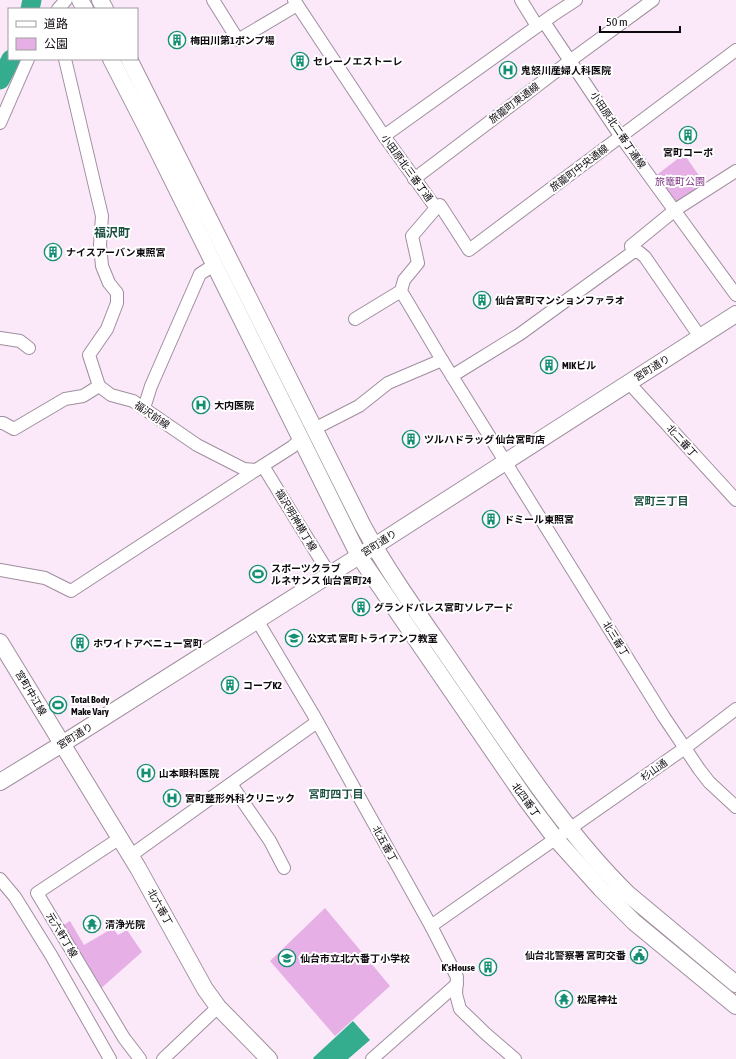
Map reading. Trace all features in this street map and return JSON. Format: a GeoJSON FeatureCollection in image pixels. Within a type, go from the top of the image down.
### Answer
{"type":"FeatureCollection","features":[{"type":"Feature","properties":{"kind":"street"},"geometry":{"type":"LineString","coordinates":[[59,8],[66,0]]}},
{"type":"Feature","properties":{"kind":"street"},"geometry":{"type":"LineString","coordinates":[[213,0],[238,40],[296,2]]}},
{"type":"Feature","properties":{"kind":"street","name":"小田原北二番丁通線"},"geometry":{"type":"LineString","coordinates":[[521,0],[571,60],[621,137],[736,295]]}},
{"type":"Feature","properties":{"kind":"street"},"geometry":{"type":"LineString","coordinates":[[384,136],[576,0]]}},
{"type":"Feature","properties":{"kind":"street","name":"旅籠町東通線"},"geometry":{"type":"LineString","coordinates":[[414,179],[571,60],[654,0]]}},
{"type":"Feature","properties":{"kind":"street","name":"小田原北三番丁通"},"geometry":{"type":"LineString","coordinates":[[296,2],[384,136],[436,208],[412,236],[418,263],[404,280],[401,291]]}},
{"type":"Feature","properties":{"kind":"street","name":"旅籠町中央通線"},"geometry":{"type":"LineString","coordinates":[[436,208],[440,205],[469,250],[736,50]]}},
{"type":"Feature","properties":{"kind":"street"},"geometry":{"type":"LineString","coordinates":[[0,123],[28,60]]}},
{"type":"Feature","properties":{"kind":"street"},"geometry":{"type":"LineString","coordinates":[[0,423],[14,429],[65,399],[83,396],[99,386],[89,354],[106,330],[117,303],[117,293],[109,283],[102,266],[100,245],[102,216],[65,60]]}},
{"type":"Feature","properties":{"kind":"street","name":"北四番丁"},"geometry":{"type":"LineString","coordinates":[[112,60],[359,556],[525,798],[555,838],[601,889],[634,922],[736,1006]]}},
{"type":"Feature","properties":{"kind":"street","name":"北四番丁"},"geometry":{"type":"LineString","coordinates":[[130,60],[374,547],[514,753],[570,828],[613,879],[628,894],[736,984]]}},
{"type":"Feature","properties":{"kind":"street"},"geometry":{"type":"LineString","coordinates":[[633,252],[631,246],[675,210],[736,171]]}},
{"type":"Feature","properties":{"kind":"street"},"geometry":{"type":"LineString","coordinates":[[452,376],[520,334],[633,252],[639,252],[645,257],[700,337]]}},
{"type":"Feature","properties":{"kind":"street"},"geometry":{"type":"LineString","coordinates":[[144,408],[200,274],[214,265]]}},
{"type":"Feature","properties":{"kind":"street"},"geometry":{"type":"LineString","coordinates":[[355,319],[401,291],[506,462]]}},
{"type":"Feature","properties":{"kind":"street","name":"宮町通り"},"geometry":{"type":"LineString","coordinates":[[0,782],[330,575],[736,314]]}},
{"type":"Feature","properties":{"kind":"street"},"geometry":{"type":"LineString","coordinates":[[0,338],[20,341],[29,348]]}},
{"type":"Feature","properties":{"kind":"street"},"geometry":{"type":"LineString","coordinates":[[314,429],[359,406],[388,383],[442,360]]}},
{"type":"Feature","properties":{"kind":"street","name":"北二番丁"},"geometry":{"type":"LineString","coordinates":[[629,383],[736,500]]}},
{"type":"Feature","properties":{"kind":"street","name":"福沢前線"},"geometry":{"type":"LineString","coordinates":[[99,386],[111,394],[133,401],[197,445],[244,469],[260,468]]}},
{"type":"Feature","properties":{"kind":"street"},"geometry":{"type":"LineString","coordinates":[[0,570],[45,578],[71,591],[301,440]]}},
{"type":"Feature","properties":{"kind":"street","name":"北三番丁"},"geometry":{"type":"LineString","coordinates":[[506,462],[664,717],[709,782],[736,807]]}},
{"type":"Feature","properties":{"kind":"street","name":"福沢明神横丁線"},"geometry":{"type":"LineString","coordinates":[[260,468],[330,575]]}},
{"type":"Feature","properties":{"kind":"street","name":"北五番丁"},"geometry":{"type":"LineString","coordinates":[[257,620],[317,722],[431,926],[457,977],[456,994],[460,1009],[515,1059]]}},
{"type":"Feature","properties":{"kind":"street","name":"宮町中江線"},"geometry":{"type":"LineString","coordinates":[[0,642],[62,744]]}},
{"type":"Feature","properties":{"kind":"street","name":"杉山通"},"geometry":{"type":"LineString","coordinates":[[431,926],[685,748],[736,709]]}},
{"type":"Feature","properties":{"kind":"street"},"geometry":{"type":"LineString","coordinates":[[130,856],[317,722]]}},
{"type":"Feature","properties":{"kind":"street","name":"北六番丁"},"geometry":{"type":"LineString","coordinates":[[62,744],[120,838],[205,990],[218,1007],[269,1059]]}},
{"type":"Feature","properties":{"kind":"street"},"geometry":{"type":"LineString","coordinates":[[231,784],[270,841],[284,868]]}},
{"type":"Feature","properties":{"kind":"street","name":"元六軒丁線"},"geometry":{"type":"LineString","coordinates":[[120,838],[37,893],[124,1038],[140,1059]]}},
{"type":"Feature","properties":{"kind":"street"},"geometry":{"type":"LineString","coordinates":[[0,879],[15,897],[110,1059]]}},
{"type":"Feature","properties":{"kind":"street"},"geometry":{"type":"LineString","coordinates":[[372,1059],[457,984]]}},
{"type":"Feature","properties":{"kind":"street"},"geometry":{"type":"LineString","coordinates":[[164,1059],[218,1007]]}},
{"type":"Feature","properties":{"kind":"green space","name":"旅篭町公園"},"geometry":{"type":"Polygon","coordinates":[[[684,154],[707,187],[677,208],[654,177],[684,154]]]}},
{"type":"Feature","properties":{"kind":"green space"},"geometry":{"type":"Polygon","coordinates":[[[325,908],[390,986],[335,1036],[270,961],[325,908]]]}},
{"type":"Feature","properties":{"kind":"green space"},"geometry":{"type":"Polygon","coordinates":[[[70,921],[84,945],[113,928],[118,935],[127,930],[142,952],[98,991],[60,927],[70,921]]]}},
{"type":"Feature","properties":{"kind":"shaded area"},"geometry":{"type":"Polygon","coordinates":[[[353,1021],[370,1040],[348,1059],[313,1058],[353,1021]]]}},
{"type":"Feature","properties":{"kind":"waterway"},"geometry":{"type":"LineString","coordinates":[[30,8],[32,0]]}},
{"type":"Feature","properties":{"kind":"waterway"},"geometry":{"type":"LineString","coordinates":[[0,80],[10,60]]}},
{"type":"Feature","properties":{"kind":"place","name":"梅田川第1ポンプ場"},"geometry":{"type":"Point","coordinates":[177,40]}},
{"type":"Feature","properties":{"kind":"place","name":"セレーノエストーレ"},"geometry":{"type":"Point","coordinates":[300,61]}},
{"type":"Feature","properties":{"kind":"place","name":"鬼怒川産婦人科医院"},"geometry":{"type":"Point","coordinates":[508,70]}},
{"type":"Feature","properties":{"kind":"place","name":"宮町コーポ"},"geometry":{"type":"Point","coordinates":[688,135]}},
{"type":"Feature","properties":{"kind":"place","name":"ナイスアーバン東照宮"},"geometry":{"type":"Point","coordinates":[53,252]}},
{"type":"Feature","properties":{"kind":"place","name":"仙台宮町マンションファラオ"},"geometry":{"type":"Point","coordinates":[482,300]}},
{"type":"Feature","properties":{"kind":"place","name":"MIKビル"},"geometry":{"type":"Point","coordinates":[549,365]}},
{"type":"Feature","properties":{"kind":"place","name":"大内医院"},"geometry":{"type":"Point","coordinates":[201,405]}},
{"type":"Feature","properties":{"kind":"place","name":"ツルハドラッグ 仙台宮町店"},"geometry":{"type":"Point","coordinates":[411,439]}},
{"type":"Feature","properties":{"kind":"place","name":"ドミール東照宮"},"geometry":{"type":"Point","coordinates":[491,519]}},
{"type":"Feature","properties":{"kind":"place","name":"スポーツクラブ ルネサンス 仙台宮町24"},"geometry":{"type":"Point","coordinates":[258,574]}},
{"type":"Feature","properties":{"kind":"place","name":"グランドパレス宮町ソレアード"},"geometry":{"type":"Point","coordinates":[361,607]}},
{"type":"Feature","properties":{"kind":"place","name":"公文式 宮町トライアンフ教室"},"geometry":{"type":"Point","coordinates":[294,638]}},
{"type":"Feature","properties":{"kind":"place","name":"ホワイトアベニュー宮町"},"geometry":{"type":"Point","coordinates":[80,643]}},
{"type":"Feature","properties":{"kind":"place","name":"コープK2"},"geometry":{"type":"Point","coordinates":[230,685]}},
{"type":"Feature","properties":{"kind":"place","name":"Total Body Make Vary"},"geometry":{"type":"Point","coordinates":[58,705]}},
{"type":"Feature","properties":{"kind":"place","name":"山本眼科医院"},"geometry":{"type":"Point","coordinates":[146,773]}},
{"type":"Feature","properties":{"kind":"place","name":"宮町整形外科クリニック"},"geometry":{"type":"Point","coordinates":[172,798]}},
{"type":"Feature","properties":{"kind":"place","name":"清浄光院"},"geometry":{"type":"Point","coordinates":[92,924]}},
{"type":"Feature","properties":{"kind":"place","name":"仙台北警察署 宮町交番"},"geometry":{"type":"Point","coordinates":[639,955]}},
{"type":"Feature","properties":{"kind":"place","name":"仙台市立北六番丁小学校"},"geometry":{"type":"Point","coordinates":[287,958]}},
{"type":"Feature","properties":{"kind":"place","name":"K'sHouse"},"geometry":{"type":"Point","coordinates":[488,967]}},
{"type":"Feature","properties":{"kind":"place","name":"松尾神社"},"geometry":{"type":"Point","coordinates":[564,999]}},
{"type":"Feature","properties":{"kind":"district","name":"福沢町"},"geometry":{"type":"Point","coordinates":[112,233]}},
{"type":"Feature","properties":{"kind":"district","name":"宮町三丁目"},"geometry":{"type":"Point","coordinates":[661,501]}},
{"type":"Feature","properties":{"kind":"district","name":"宮町四丁目"},"geometry":{"type":"Point","coordinates":[336,794]}}]}
